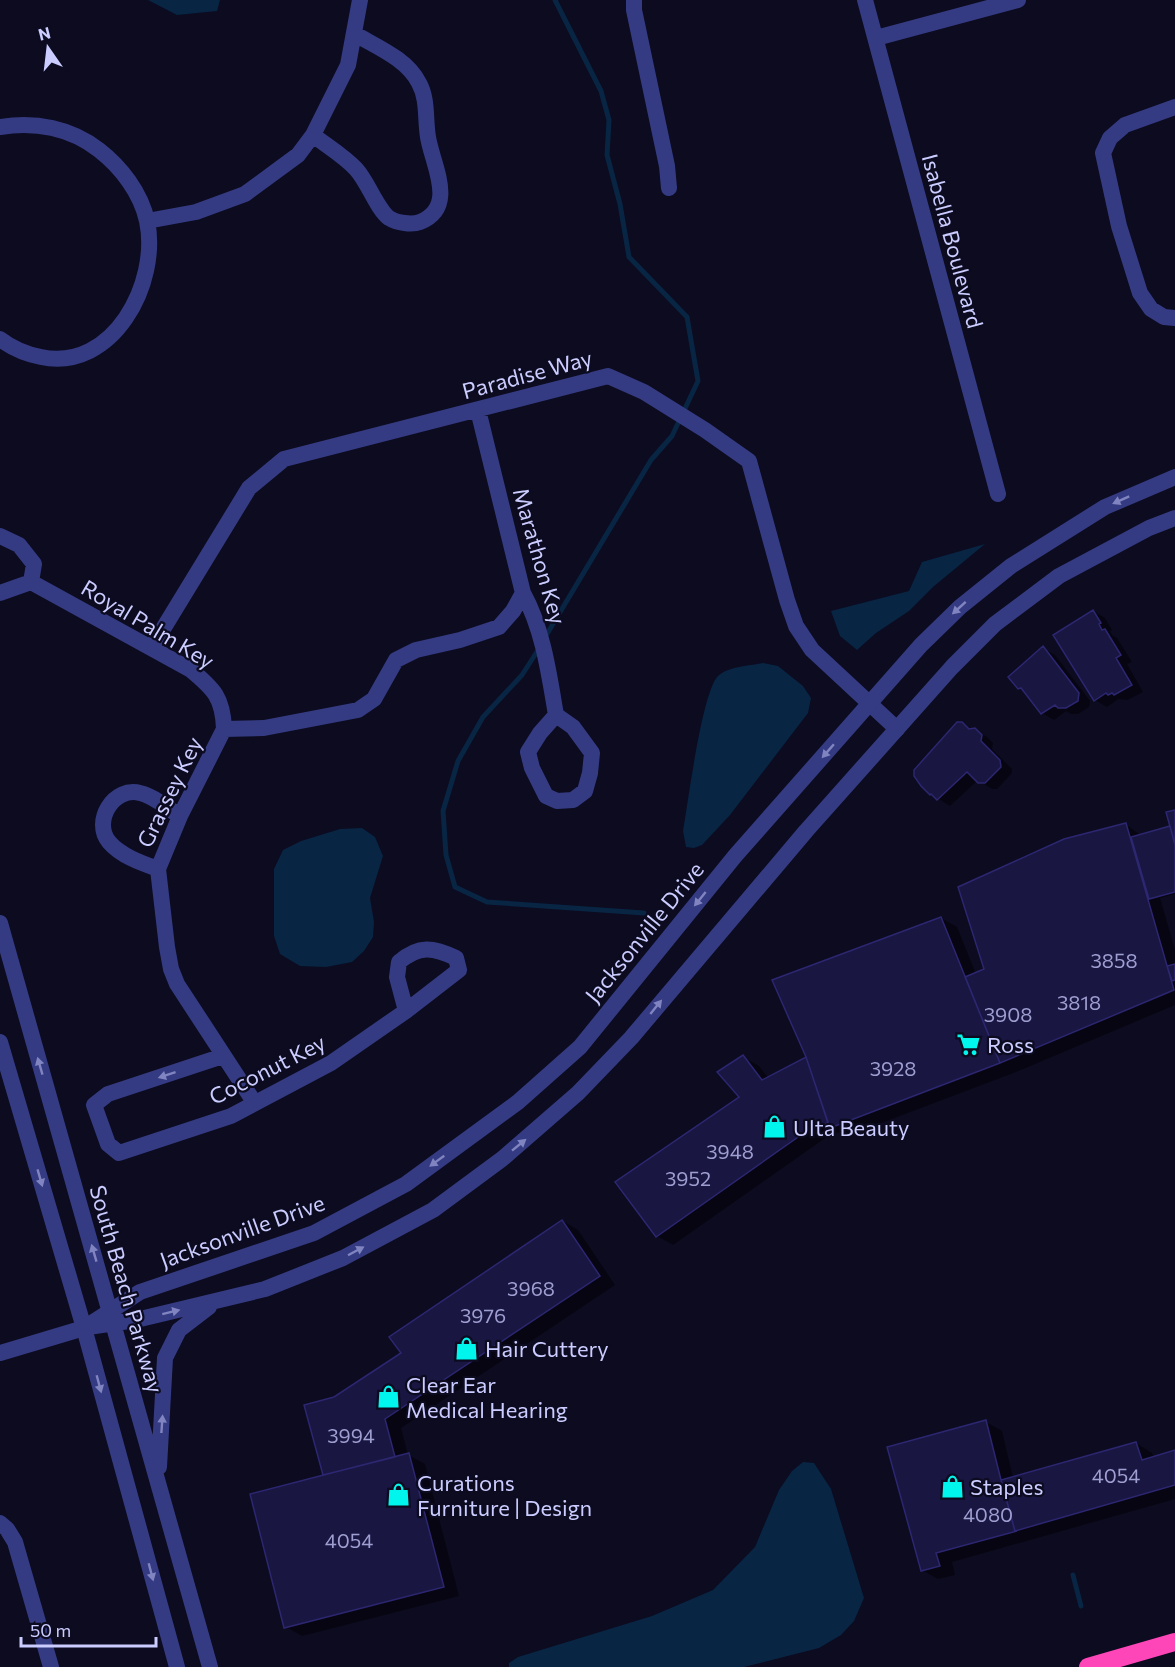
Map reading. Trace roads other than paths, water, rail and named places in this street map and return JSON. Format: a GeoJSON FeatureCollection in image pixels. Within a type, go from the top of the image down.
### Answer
{"type":"FeatureCollection","features":[{"type":"Feature","properties":{"kind":"highway"},"geometry":{"type":"LineString","coordinates":[[1088,1667],[1175,1642]]}},
{"type":"Feature","properties":{"kind":"street"},"geometry":{"type":"LineString","coordinates":[[147,221],[196,212],[245,194],[298,155],[313,135],[348,65],[360,0]]}},
{"type":"Feature","properties":{"kind":"street"},"geometry":{"type":"LineString","coordinates":[[634,0],[634,10],[667,166],[669,188]]}},
{"type":"Feature","properties":{"kind":"street","name":"Isabella Boulevard"},"geometry":{"type":"LineString","coordinates":[[865,0],[998,494]]}},
{"type":"Feature","properties":{"kind":"street"},"geometry":{"type":"LineString","coordinates":[[876,38],[1018,0]]}},
{"type":"Feature","properties":{"kind":"street"},"geometry":{"type":"LineString","coordinates":[[313,135],[356,168],[369,185],[380,208],[390,218],[410,224],[432,216],[437,207],[440,186],[428,139],[424,97],[419,83],[409,69],[355,34]]}},
{"type":"Feature","properties":{"kind":"street"},"geometry":{"type":"LineString","coordinates":[[1175,107],[1125,124],[1110,138],[1103,153],[1119,226],[1140,293],[1151,309],[1164,317],[1175,318]]}},
{"type":"Feature","properties":{"kind":"street"},"geometry":{"type":"LineString","coordinates":[[0,127],[29,124],[46,126],[79,137],[114,162],[130,182],[147,221],[148,252],[142,285],[127,317],[103,343],[89,351],[67,358],[50,359],[24,354],[0,339]]}},
{"type":"Feature","properties":{"kind":"street","name":"Paradise Way"},"geometry":{"type":"LineString","coordinates":[[152,647],[249,488],[284,459],[608,376],[644,392],[749,461],[796,626],[812,650],[897,729]]}},
{"type":"Feature","properties":{"kind":"street","name":"Marathon Key"},"geometry":{"type":"LineString","coordinates":[[478,410],[526,600],[548,668],[556,715]]}},
{"type":"Feature","properties":{"kind":"street","name":"Jacksonville Drive"},"geometry":{"type":"LineString","coordinates":[[0,1353],[84,1328],[112,1317],[140,1292],[314,1233],[406,1184],[518,1102],[580,1047],[735,856],[921,645],[960,607],[1011,566],[1106,507],[1175,477]]}},
{"type":"Feature","properties":{"kind":"street","name":"Jacksonville Drive"},"geometry":{"type":"LineString","coordinates":[[112,1317],[136,1320],[265,1289],[343,1258],[433,1210],[539,1129],[578,1094],[631,1038],[799,839],[952,667],[988,631],[1059,576],[1149,528],[1175,518]]}},
{"type":"Feature","properties":{"kind":"street"},"geometry":{"type":"LineString","coordinates":[[0,536],[19,545],[34,564],[31,582],[0,593]]}},
{"type":"Feature","properties":{"kind":"street","name":"Royal Palm Key"},"geometry":{"type":"LineString","coordinates":[[31,582],[191,670],[214,689],[224,719],[224,729]]}},
{"type":"Feature","properties":{"kind":"street"},"geometry":{"type":"LineString","coordinates":[[224,729],[264,728],[358,710],[374,699],[396,660],[416,650],[460,640],[499,627],[526,600]]}},
{"type":"Feature","properties":{"kind":"street"},"geometry":{"type":"LineString","coordinates":[[556,715],[573,727],[592,753],[585,791],[573,800],[557,801],[546,796],[532,768],[528,752],[540,733],[556,715]]}},
{"type":"Feature","properties":{"kind":"street","name":"Grassey Key"},"geometry":{"type":"LineString","coordinates":[[224,729],[180,816],[158,869],[171,969],[177,984],[254,1102]]}},
{"type":"Feature","properties":{"kind":"street"},"geometry":{"type":"LineString","coordinates":[[158,869],[134,861],[109,841],[103,826],[105,816],[116,796],[129,792],[141,793],[180,816]]}},
{"type":"Feature","properties":{"kind":"street","name":"South Beach Parkway"},"geometry":{"type":"LineString","coordinates":[[0,923],[210,1667]]}},
{"type":"Feature","properties":{"kind":"street","name":"Coconut Key"},"geometry":{"type":"LineString","coordinates":[[223,1056],[108,1095],[94,1105],[108,1144],[119,1153],[231,1116],[332,1063],[406,1011]]}},
{"type":"Feature","properties":{"kind":"street"},"geometry":{"type":"LineString","coordinates":[[0,1042],[84,1328],[177,1667]]}},
{"type":"Feature","properties":{"kind":"street"},"geometry":{"type":"LineString","coordinates":[[158,1483],[165,1358],[179,1330],[220,1300]]}},
{"type":"Feature","properties":{"kind":"street"},"geometry":{"type":"LineString","coordinates":[[0,1523],[15,1542],[51,1667]]}},
{"type":"Feature","properties":{"kind":"water"},"geometry":{"type":"Polygon","coordinates":[[[148,0],[220,0],[217,11],[177,15],[148,0]]]}},
{"type":"Feature","properties":{"kind":"water"},"geometry":{"type":"Polygon","coordinates":[[[985,544],[933,587],[909,611],[876,633],[857,650],[840,636],[831,611],[909,591],[922,562],[985,544]]]}},
{"type":"Feature","properties":{"kind":"water"},"geometry":{"type":"Polygon","coordinates":[[[763,663],[778,666],[803,686],[811,698],[808,713],[730,815],[702,845],[694,848],[686,847],[683,831],[692,774],[706,703],[712,686],[718,676],[728,670],[763,663]]]}},
{"type":"Feature","properties":{"kind":"water"},"geometry":{"type":"Polygon","coordinates":[[[362,828],[375,837],[383,856],[370,898],[374,922],[373,937],[364,951],[352,962],[326,967],[300,966],[280,954],[274,936],[274,869],[283,850],[301,841],[340,829],[362,828]]]}},
{"type":"Feature","properties":{"kind":"water"},"geometry":{"type":"Polygon","coordinates":[[[803,1462],[814,1463],[831,1489],[864,1598],[854,1621],[841,1635],[819,1648],[744,1667],[509,1667],[509,1663],[518,1657],[652,1616],[713,1590],[755,1547],[779,1490],[792,1471],[803,1462]]]}},
{"type":"Feature","properties":{"kind":"waterway"},"geometry":{"type":"LineString","coordinates":[[544,639],[651,460],[672,436],[698,381],[687,317],[629,257],[620,204],[607,155],[609,120],[601,91],[555,0]]}},
{"type":"Feature","properties":{"kind":"waterway"},"geometry":{"type":"LineString","coordinates":[[540,647],[522,675],[483,717],[458,761],[443,811],[446,855],[455,887],[487,902],[644,913]]}},
{"type":"Feature","properties":{"kind":"waterway"},"geometry":{"type":"LineString","coordinates":[[1073,1575],[1081,1606]]}},
{"type":"Feature","properties":{"kind":"place","name":"Ross"},"geometry":{"type":"Point","coordinates":[969,1044]}},
{"type":"Feature","properties":{"kind":"place","name":"Ulta Beauty"},"geometry":{"type":"Point","coordinates":[775,1127]}},
{"type":"Feature","properties":{"kind":"place","name":"Hair Cuttery"},"geometry":{"type":"Point","coordinates":[467,1348]}},
{"type":"Feature","properties":{"kind":"place","name":"Clear Ear Medical Hearing"},"geometry":{"type":"Point","coordinates":[388,1397]}},
{"type":"Feature","properties":{"kind":"place","name":"Staples"},"geometry":{"type":"Point","coordinates":[952,1486]}},
{"type":"Feature","properties":{"kind":"place","name":"Curations Furniture | Design"},"geometry":{"type":"Point","coordinates":[399,1495]}}]}
